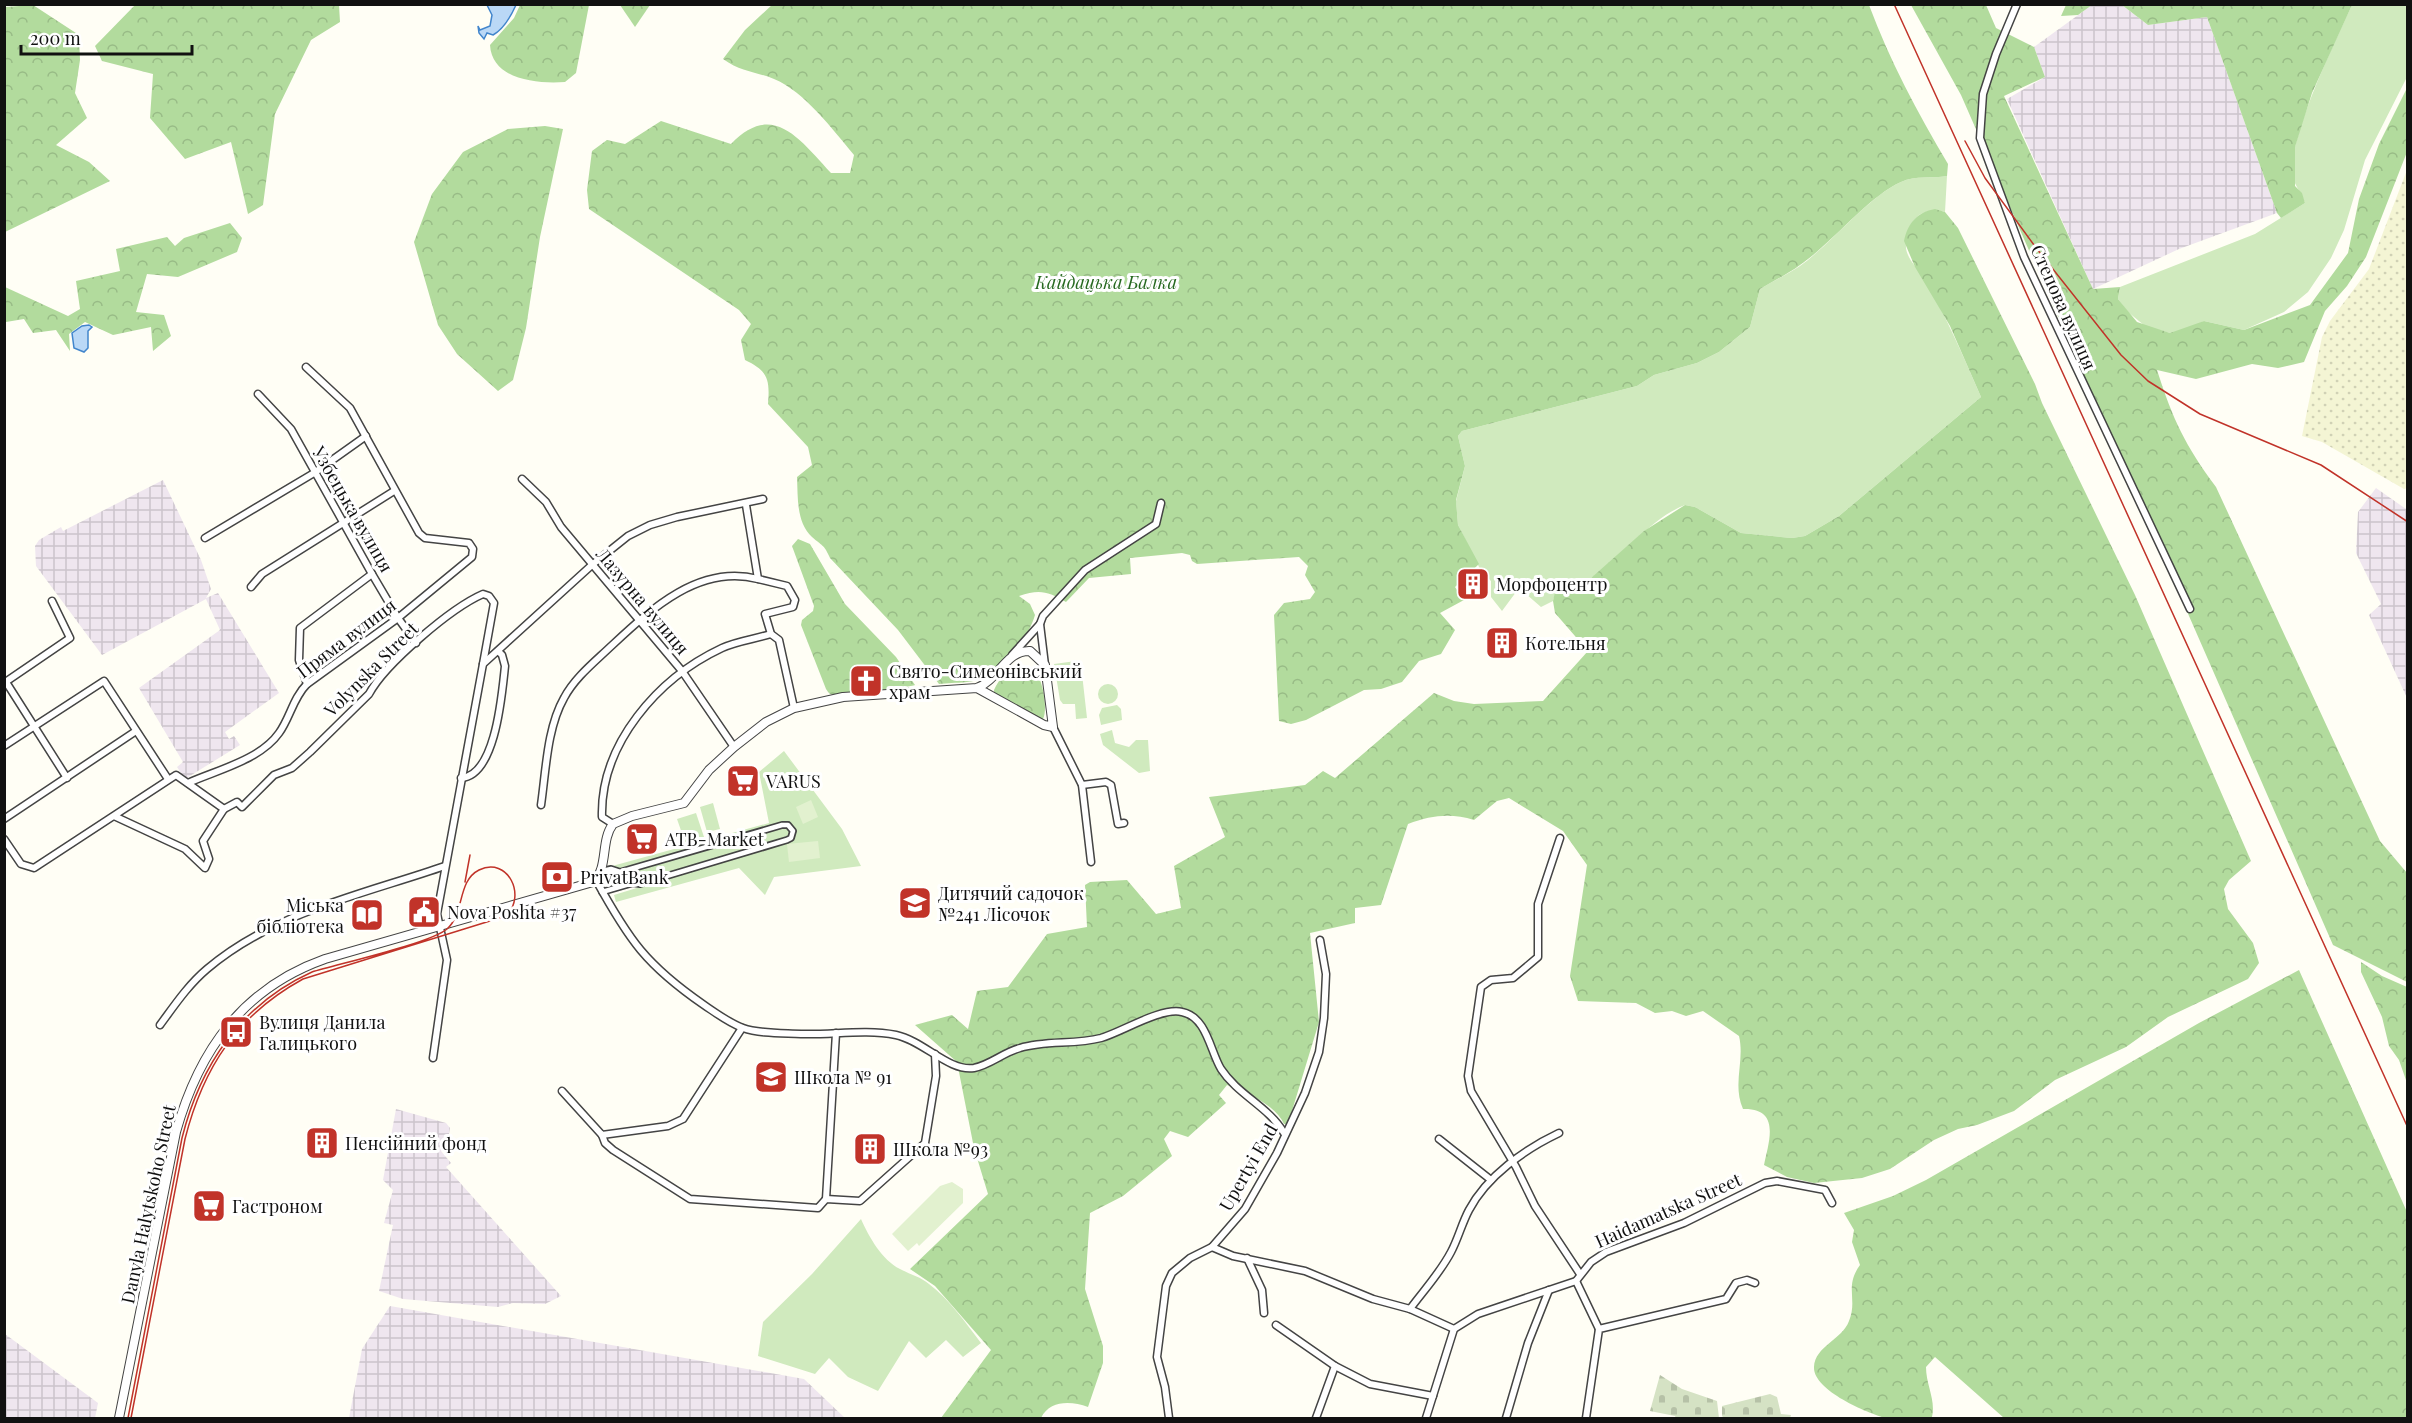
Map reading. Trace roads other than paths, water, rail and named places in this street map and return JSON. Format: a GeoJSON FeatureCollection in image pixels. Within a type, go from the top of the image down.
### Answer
{"type":"FeatureCollection","features":[{"type":"Feature","properties":{"kind":"street","name":"Степова вулиця"},"geometry":{"type":"LineString","coordinates":[[2017,4],[1996,54],[1983,94],[1980,138],[2025,257],[2190,609]]}},
{"type":"Feature","properties":{"kind":"street"},"geometry":{"type":"LineString","coordinates":[[250,586],[262,574],[394,491],[350,408],[306,367]]}},
{"type":"Feature","properties":{"kind":"street","name":"Узбецька вулиця"},"geometry":{"type":"LineString","coordinates":[[258,394],[291,429],[372,574],[398,618],[417,643]]}},
{"type":"Feature","properties":{"kind":"street"},"geometry":{"type":"LineString","coordinates":[[205,538],[314,473],[366,436]]}},
{"type":"Feature","properties":{"kind":"street","name":"Лазурна вулиця"},"geometry":{"type":"LineString","coordinates":[[522,479],[546,502],[561,527],[682,671],[734,747]]}},
{"type":"Feature","properties":{"kind":"street","name":"Пряма вулиця"},"geometry":{"type":"LineString","coordinates":[[188,783],[269,744],[280,732],[297,696],[307,684],[398,618],[471,557],[473,549],[470,543],[425,538],[419,533],[394,491]]}},
{"type":"Feature","properties":{"kind":"street"},"geometry":{"type":"LineString","coordinates":[[483,664],[593,564],[628,536],[650,525],[677,517],[763,500]]}},
{"type":"Feature","properties":{"kind":"street"},"geometry":{"type":"LineString","coordinates":[[1161,503],[1156,524],[1074,579],[1047,610],[1040,624],[994,678],[977,688],[843,697],[794,708],[766,722],[709,770],[684,803],[632,816],[613,824],[605,842],[602,871],[596,880],[634,944],[657,970],[742,1028],[803,1034],[862,1032],[897,1035],[935,1054],[942,1060],[960,1067],[975,1068],[1019,1048],[1100,1038],[1159,1016],[1176,1011],[1184,1012],[1199,1022],[1229,1081],[1277,1120],[1284,1133]]}},
{"type":"Feature","properties":{"kind":"street"},"geometry":{"type":"LineString","coordinates":[[746,505],[758,579]]}},
{"type":"Feature","properties":{"kind":"street"},"geometry":{"type":"LineString","coordinates":[[307,684],[299,660],[300,628],[372,574]]}},
{"type":"Feature","properties":{"kind":"street"},"geometry":{"type":"LineString","coordinates":[[541,805],[557,713],[565,695],[585,671],[639,620],[667,599],[699,582],[724,577],[758,579],[787,586],[795,600],[793,607],[765,614],[771,634],[778,640],[794,708]]}},
{"type":"Feature","properties":{"kind":"street","name":"Volynska Street"},"geometry":{"type":"LineString","coordinates":[[224,809],[237,802],[242,807],[274,775],[291,768],[369,694],[375,684],[417,643],[453,611],[483,594],[489,596],[494,603],[437,914],[447,960],[433,1058]]}},
{"type":"Feature","properties":{"kind":"street"},"geometry":{"type":"LineString","coordinates":[[52,601],[70,635],[64,644],[5,682],[67,778]]}},
{"type":"Feature","properties":{"kind":"street"},"geometry":{"type":"LineString","coordinates":[[1040,624],[1053,727],[1082,785],[1091,862]]}},
{"type":"Feature","properties":{"kind":"street"},"geometry":{"type":"LineString","coordinates":[[613,824],[602,817],[602,798],[609,767],[645,705],[682,671],[723,647],[771,634]]}},
{"type":"Feature","properties":{"kind":"street"},"geometry":{"type":"LineString","coordinates":[[461,778],[469,778],[476,772],[492,744],[505,666],[502,655],[498,651]]}},
{"type":"Feature","properties":{"kind":"street"},"geometry":{"type":"LineString","coordinates":[[1008,659],[1020,652],[1030,651],[1046,665]]}},
{"type":"Feature","properties":{"kind":"street"},"geometry":{"type":"LineString","coordinates":[[4,746],[101,680],[106,682],[168,779]]}},
{"type":"Feature","properties":{"kind":"street"},"geometry":{"type":"LineString","coordinates":[[977,688],[1044,725],[1053,727]]}},
{"type":"Feature","properties":{"kind":"street"},"geometry":{"type":"LineString","coordinates":[[4,819],[136,731]]}},
{"type":"Feature","properties":{"kind":"street"},"geometry":{"type":"LineString","coordinates":[[4,839],[21,864],[34,868],[168,779],[176,776],[224,809],[203,841],[209,859],[205,868],[185,849],[114,816]]}},
{"type":"Feature","properties":{"kind":"street"},"geometry":{"type":"LineString","coordinates":[[1082,785],[1106,782],[1111,785],[1118,824],[1124,823]]}},
{"type":"Feature","properties":{"kind":"street"},"geometry":{"type":"LineString","coordinates":[[602,871],[610,869],[620,873],[782,825],[788,825],[793,831],[792,836],[787,840],[640,884],[633,883],[602,892]]}},
{"type":"Feature","properties":{"kind":"street"},"geometry":{"type":"LineString","coordinates":[[1560,838],[1538,904],[1538,957],[1513,978],[1485,981],[1481,987],[1468,1076],[1471,1091],[1535,1206],[1580,1274]]}},
{"type":"Feature","properties":{"kind":"street"},"geometry":{"type":"LineString","coordinates":[[160,1025],[185,992],[207,969],[248,939],[291,918],[446,866]]}},
{"type":"Feature","properties":{"kind":"street","name":"Danyla Halytskoho Street"},"geometry":{"type":"LineString","coordinates":[[119,1419],[176,1132],[189,1088],[209,1049],[240,1014],[290,974],[325,959],[596,880]]}},
{"type":"Feature","properties":{"kind":"street","name":"Upertyi End"},"geometry":{"type":"LineString","coordinates":[[1169,1419],[1165,1387],[1157,1358],[1166,1286],[1172,1273],[1212,1247],[1245,1209],[1276,1153],[1305,1093],[1319,1052],[1326,979],[1320,940]]}},
{"type":"Feature","properties":{"kind":"street"},"geometry":{"type":"LineString","coordinates":[[602,1135],[668,1126],[683,1119],[742,1028]]}},
{"type":"Feature","properties":{"kind":"street"},"geometry":{"type":"LineString","coordinates":[[562,1091],[613,1150],[690,1199],[818,1208],[826,1199],[836,1034]]}},
{"type":"Feature","properties":{"kind":"street"},"geometry":{"type":"LineString","coordinates":[[826,1199],[860,1201],[923,1145],[936,1076],[935,1054]]}},
{"type":"Feature","properties":{"kind":"street"},"geometry":{"type":"LineString","coordinates":[[1410,1309],[1445,1261],[1468,1211],[1491,1180],[1541,1141],[1559,1133]]}},
{"type":"Feature","properties":{"kind":"street"},"geometry":{"type":"LineString","coordinates":[[1439,1138],[1491,1180]]}},
{"type":"Feature","properties":{"kind":"street","name":"Haidamatska Street"},"geometry":{"type":"LineString","coordinates":[[1576,1281],[1591,1262],[1606,1252],[1684,1223],[1765,1183],[1777,1181],[1825,1190],[1832,1203]]}},
{"type":"Feature","properties":{"kind":"street"},"geometry":{"type":"LineString","coordinates":[[1212,1247],[1233,1256],[1305,1270],[1373,1299],[1410,1309],[1454,1329]]}},
{"type":"Feature","properties":{"kind":"street"},"geometry":{"type":"LineString","coordinates":[[1247,1258],[1262,1290],[1264,1313]]}},
{"type":"Feature","properties":{"kind":"street"},"geometry":{"type":"LineString","coordinates":[[1599,1329],[1726,1299],[1736,1282],[1747,1280],[1755,1283]]}},
{"type":"Feature","properties":{"kind":"street"},"geometry":{"type":"LineString","coordinates":[[1426,1419],[1454,1329],[1478,1314],[1576,1281],[1599,1329],[1586,1419]]}},
{"type":"Feature","properties":{"kind":"street"},"geometry":{"type":"LineString","coordinates":[[1506,1419],[1528,1343],[1549,1290]]}},
{"type":"Feature","properties":{"kind":"street"},"geometry":{"type":"LineString","coordinates":[[1276,1325],[1335,1366],[1370,1384],[1433,1396]]}},
{"type":"Feature","properties":{"kind":"street"},"geometry":{"type":"LineString","coordinates":[[1317,1419],[1335,1366]]}},
{"type":"Feature","properties":{"kind":"water"},"geometry":{"type":"Polygon","coordinates":[[[487,5],[516,5],[501,29],[493,35],[487,33],[484,39],[479,33],[478,26],[480,30],[490,26],[492,15],[487,5]]]}},
{"type":"Feature","properties":{"kind":"water"},"geometry":{"type":"Polygon","coordinates":[[[82,326],[92,327],[88,331],[88,348],[84,352],[74,348],[72,333],[82,326]]]}},
{"type":"Feature","properties":{"kind":"tram line"},"geometry":{"type":"LineString","coordinates":[[465,882],[470,855]]}},
{"type":"Feature","properties":{"kind":"tram line"},"geometry":{"type":"LineString","coordinates":[[128,1418],[182,1138],[200,1086],[227,1040],[264,1001],[287,985],[312,972],[404,947],[438,935],[453,922],[464,889],[472,875],[489,867],[498,868],[506,873],[511,880],[515,898],[506,916],[303,979],[259,1009],[226,1046],[202,1089],[185,1139],[131,1418]]}},
{"type":"Feature","properties":{"kind":"railway"},"geometry":{"type":"LineString","coordinates":[[1894,4],[2408,1128]]}},
{"type":"Feature","properties":{"kind":"railway"},"geometry":{"type":"LineString","coordinates":[[1965,141],[1985,178],[2037,249],[2121,355],[2148,381],[2200,414],[2321,465],[2408,522]]}},
{"type":"Feature","properties":{"kind":"place","name":"Морфоцентр"},"geometry":{"type":"Point","coordinates":[1473,584]}},
{"type":"Feature","properties":{"kind":"place","name":"Котельня"},"geometry":{"type":"Point","coordinates":[1502,643]}},
{"type":"Feature","properties":{"kind":"place","name":"Свято-Симеонівський храм"},"geometry":{"type":"Point","coordinates":[866,681]}},
{"type":"Feature","properties":{"kind":"place","name":"VARUS"},"geometry":{"type":"Point","coordinates":[743,781]}},
{"type":"Feature","properties":{"kind":"place","name":"ATB-Market"},"geometry":{"type":"Point","coordinates":[642,839]}},
{"type":"Feature","properties":{"kind":"place","name":"PrivatBank"},"geometry":{"type":"Point","coordinates":[557,877]}},
{"type":"Feature","properties":{"kind":"place","name":"Дитячий садочок №241 Лісочок"},"geometry":{"type":"Point","coordinates":[915,903]}},
{"type":"Feature","properties":{"kind":"place","name":"Nova Poshta #37"},"geometry":{"type":"Point","coordinates":[424,912]}},
{"type":"Feature","properties":{"kind":"place","name":"Міська бібліотека"},"geometry":{"type":"Point","coordinates":[367,915]}},
{"type":"Feature","properties":{"kind":"place","name":"Вулиця Данила Галицького"},"geometry":{"type":"Point","coordinates":[236,1032]}},
{"type":"Feature","properties":{"kind":"place","name":"Школа № 91"},"geometry":{"type":"Point","coordinates":[771,1077]}},
{"type":"Feature","properties":{"kind":"place","name":"Пенсійний фонд"},"geometry":{"type":"Point","coordinates":[322,1143]}},
{"type":"Feature","properties":{"kind":"place","name":"Школа №93"},"geometry":{"type":"Point","coordinates":[870,1149]}},
{"type":"Feature","properties":{"kind":"place","name":"Гастроном"},"geometry":{"type":"Point","coordinates":[209,1206]}},
{"type":"Feature","properties":{"kind":"park label","name":"Кайдацька Балка"},"geometry":{"type":"Point","coordinates":[1106,282]}}]}
